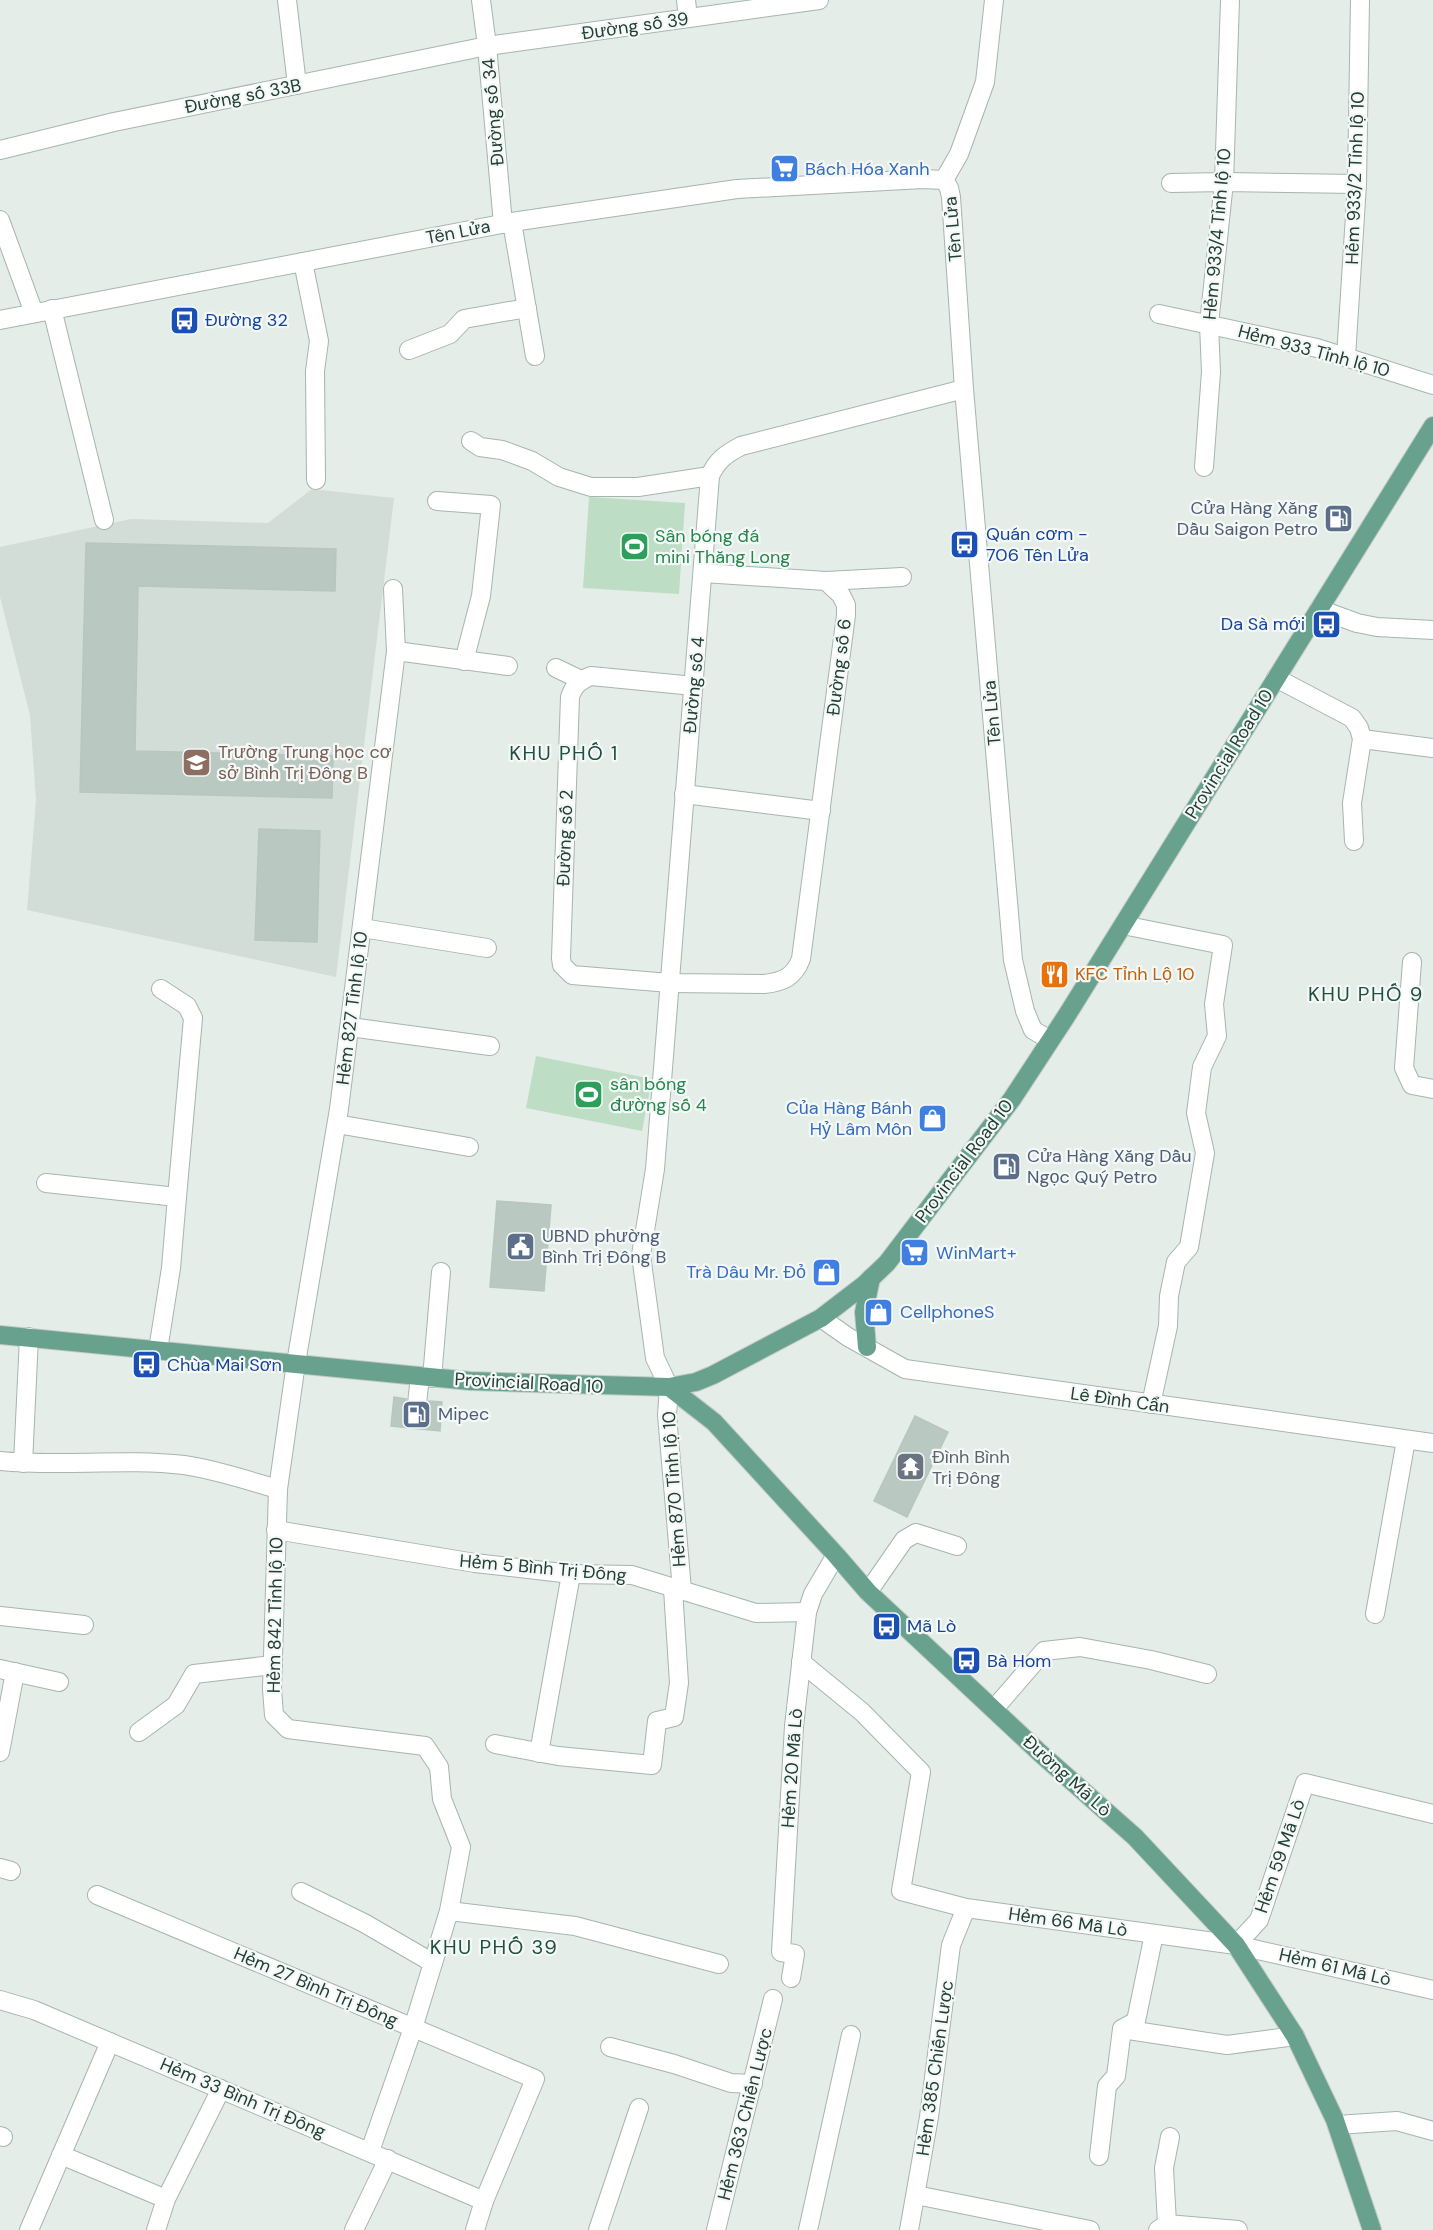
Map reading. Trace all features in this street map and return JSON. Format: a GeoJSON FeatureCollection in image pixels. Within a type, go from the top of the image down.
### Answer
{"type":"FeatureCollection","features":[{"type":"Feature","properties":{"kind":"main road","name":"Provincial Road 10"},"geometry":{"type":"LineString","coordinates":[[0,1335],[503,1383],[669,1387],[696,1382],[713,1375],[821,1318],[887,1263],[1012,1099],[1124,925],[1433,426]]}},
{"type":"Feature","properties":{"kind":"main road"},"geometry":{"type":"LineString","coordinates":[[867,1347],[864,1312],[871,1278]]}},
{"type":"Feature","properties":{"kind":"main road","name":"Đường Mã Lò"},"geometry":{"type":"LineString","coordinates":[[669,1387],[714,1422],[868,1592],[1040,1753],[1135,1837],[1236,1945],[1295,2036],[1337,2125],[1372,2230]]}},
{"type":"Feature","properties":{"kind":"street"},"geometry":{"type":"LineString","coordinates":[[287,0],[297,85]]}},
{"type":"Feature","properties":{"kind":"street","name":"Đường số 34"},"geometry":{"type":"LineString","coordinates":[[481,0],[507,223],[527,308],[535,356]]}},
{"type":"Feature","properties":{"kind":"street"},"geometry":{"type":"LineString","coordinates":[[686,0],[688,18]]}},
{"type":"Feature","properties":{"kind":"street","name":"Đường số 39"},"geometry":{"type":"LineString","coordinates":[[487,46],[819,0]]}},
{"type":"Feature","properties":{"kind":"street"},"geometry":{"type":"LineString","coordinates":[[944,180],[959,153],[985,82],[994,0]]}},
{"type":"Feature","properties":{"kind":"street","name":"Hẻm 933/4 Tỉnh lộ 10"},"geometry":{"type":"LineString","coordinates":[[1204,467],[1211,372],[1209,324],[1224,182],[1230,0]]}},
{"type":"Feature","properties":{"kind":"street","name":"Hẻm 933/2 Tỉnh lộ 10"},"geometry":{"type":"LineString","coordinates":[[1346,357],[1357,184],[1360,0]]}},
{"type":"Feature","properties":{"kind":"street","name":"Đường số 33B"},"geometry":{"type":"LineString","coordinates":[[0,150],[114,122],[487,46]]}},
{"type":"Feature","properties":{"kind":"street","name":"Tên Lửa"},"geometry":{"type":"LineString","coordinates":[[0,320],[507,223],[737,189],[922,179],[944,180],[951,197],[964,388],[1013,960],[1025,1011],[1033,1030],[1050,1040]]}},
{"type":"Feature","properties":{"kind":"street"},"geometry":{"type":"LineString","coordinates":[[1171,183],[1357,184]]}},
{"type":"Feature","properties":{"kind":"street"},"geometry":{"type":"LineString","coordinates":[[0,220],[43,311],[104,520]]}},
{"type":"Feature","properties":{"kind":"street"},"geometry":{"type":"LineString","coordinates":[[303,262],[320,341],[315,371],[316,480]]}},
{"type":"Feature","properties":{"kind":"street"},"geometry":{"type":"LineString","coordinates":[[409,350],[450,334],[464,319],[527,308]]}},
{"type":"Feature","properties":{"kind":"street","name":"Hẻm 933 Tỉnh lộ 10"},"geometry":{"type":"LineString","coordinates":[[1159,314],[1346,357],[1433,385]]}},
{"type":"Feature","properties":{"kind":"street"},"geometry":{"type":"LineString","coordinates":[[471,441],[480,447],[502,450],[532,461],[559,477],[591,487],[638,487],[710,476],[716,464],[727,453],[741,446],[964,388]]}},
{"type":"Feature","properties":{"kind":"street","name":"Đường số 4"},"geometry":{"type":"LineString","coordinates":[[669,1387],[655,1358],[641,1255],[655,1169],[710,476]]}},
{"type":"Feature","properties":{"kind":"street"},"geometry":{"type":"LineString","coordinates":[[437,501],[491,505],[481,596],[464,661]]}},
{"type":"Feature","properties":{"kind":"street"},"geometry":{"type":"LineString","coordinates":[[703,573],[826,581],[902,577]]}},
{"type":"Feature","properties":{"kind":"street","name":"Đường số 6"},"geometry":{"type":"LineString","coordinates":[[670,982],[777,983],[789,978],[797,971],[801,959],[846,615],[846,605],[841,595],[826,581]]}},
{"type":"Feature","properties":{"kind":"street","name":"Hẻm 827 Tỉnh lộ 10"},"geometry":{"type":"LineString","coordinates":[[296,1363],[337,1124],[350,1027],[396,651],[393,589]]}},
{"type":"Feature","properties":{"kind":"street"},"geometry":{"type":"LineString","coordinates":[[1319,609],[1357,623],[1377,627],[1433,630]]}},
{"type":"Feature","properties":{"kind":"street"},"geometry":{"type":"LineString","coordinates":[[396,651],[508,666]]}},
{"type":"Feature","properties":{"kind":"street"},"geometry":{"type":"LineString","coordinates":[[556,668],[581,680],[591,676],[601,676],[694,686]]}},
{"type":"Feature","properties":{"kind":"street"},"geometry":{"type":"LineString","coordinates":[[1276,678],[1352,718],[1359,728],[1362,739],[1352,802],[1354,841]]}},
{"type":"Feature","properties":{"kind":"street","name":"Đường số 2"},"geometry":{"type":"LineString","coordinates":[[581,680],[573,688],[570,697],[562,965],[566,971],[579,977],[670,982]]}},
{"type":"Feature","properties":{"kind":"street"},"geometry":{"type":"LineString","coordinates":[[1362,739],[1433,748]]}},
{"type":"Feature","properties":{"kind":"street"},"geometry":{"type":"LineString","coordinates":[[684,794],[821,811]]}},
{"type":"Feature","properties":{"kind":"street"},"geometry":{"type":"LineString","coordinates":[[1124,925],[1223,945],[1214,1004],[1216,1036],[1202,1067],[1196,1113],[1205,1153],[1189,1247],[1176,1262],[1169,1296],[1168,1326],[1151,1404]]}},
{"type":"Feature","properties":{"kind":"street"},"geometry":{"type":"LineString","coordinates":[[362,928],[487,948]]}},
{"type":"Feature","properties":{"kind":"street"},"geometry":{"type":"LineString","coordinates":[[1412,962],[1404,1068],[1413,1085],[1433,1089]]}},
{"type":"Feature","properties":{"kind":"street"},"geometry":{"type":"LineString","coordinates":[[158,1350],[171,1268],[193,1018],[187,1006],[161,989]]}},
{"type":"Feature","properties":{"kind":"street"},"geometry":{"type":"LineString","coordinates":[[350,1027],[490,1046]]}},
{"type":"Feature","properties":{"kind":"street"},"geometry":{"type":"LineString","coordinates":[[337,1124],[469,1147]]}},
{"type":"Feature","properties":{"kind":"street"},"geometry":{"type":"LineString","coordinates":[[46,1183],[177,1197]]}},
{"type":"Feature","properties":{"kind":"street"},"geometry":{"type":"LineString","coordinates":[[416,1413],[426,1377],[441,1272]]}},
{"type":"Feature","properties":{"kind":"street","name":"Lê Đình Cẩn"},"geometry":{"type":"LineString","coordinates":[[821,1318],[905,1369],[1433,1443]]}},
{"type":"Feature","properties":{"kind":"street"},"geometry":{"type":"LineString","coordinates":[[23,1463],[28,1337]]}},
{"type":"Feature","properties":{"kind":"street","name":"Hẻm 842 Tỉnh lộ 10"},"geometry":{"type":"LineString","coordinates":[[296,1363],[278,1489],[273,1665],[274,1715],[288,1729],[425,1746],[439,1767],[442,1799],[461,1847],[450,1911],[413,2028],[370,2151]]}},
{"type":"Feature","properties":{"kind":"street","name":"Hẻm 870 Tỉnh lộ 10"},"geometry":{"type":"LineString","coordinates":[[539,1753],[651,1765],[657,1721],[674,1717],[679,1683],[677,1589],[667,1415],[669,1387]]}},
{"type":"Feature","properties":{"kind":"street"},"geometry":{"type":"LineString","coordinates":[[1375,1614],[1406,1440]]}},
{"type":"Feature","properties":{"kind":"street"},"geometry":{"type":"LineString","coordinates":[[0,1461],[23,1463],[126,1462],[186,1466],[278,1489]]}},
{"type":"Feature","properties":{"kind":"street","name":"Hẻm 5 Bình Trị Đông"},"geometry":{"type":"LineString","coordinates":[[276,1530],[475,1563],[571,1574],[632,1575],[756,1613],[807,1612]]}},
{"type":"Feature","properties":{"kind":"street"},"geometry":{"type":"LineString","coordinates":[[868,1592],[904,1540],[916,1533],[957,1546]]}},
{"type":"Feature","properties":{"kind":"street","name":"Hẻm 20 Mã Lò"},"geometry":{"type":"LineString","coordinates":[[791,1978],[795,1954],[781,1952],[794,1726],[807,1612],[813,1594],[836,1555]]}},
{"type":"Feature","properties":{"kind":"street"},"geometry":{"type":"LineString","coordinates":[[495,1744],[539,1753],[571,1574]]}},
{"type":"Feature","properties":{"kind":"street"},"geometry":{"type":"LineString","coordinates":[[0,1616],[84,1625]]}},
{"type":"Feature","properties":{"kind":"street"},"geometry":{"type":"LineString","coordinates":[[994,1709],[1044,1652],[1080,1647],[1150,1660],[1207,1674]]}},
{"type":"Feature","properties":{"kind":"street","name":"Hẻm 66 Mã Lò"},"geometry":{"type":"LineString","coordinates":[[801,1662],[862,1712],[921,1772],[901,1891],[966,1908],[1236,1945]]}},
{"type":"Feature","properties":{"kind":"street"},"geometry":{"type":"LineString","coordinates":[[139,1732],[176,1705],[194,1674],[273,1665]]}},
{"type":"Feature","properties":{"kind":"street"},"geometry":{"type":"LineString","coordinates":[[0,1752],[8,1670],[59,1682]]}},
{"type":"Feature","properties":{"kind":"street","name":"Hẻm 59 Mã Lò"},"geometry":{"type":"LineString","coordinates":[[1236,1945],[1259,1920],[1305,1783],[1433,1814]]}},
{"type":"Feature","properties":{"kind":"street"},"geometry":{"type":"LineString","coordinates":[[301,1892],[364,1923],[433,1963]]}},
{"type":"Feature","properties":{"kind":"street","name":"Hẻm 27 Bình Trị Đông"},"geometry":{"type":"LineString","coordinates":[[97,1895],[535,2079],[484,2201]]}},
{"type":"Feature","properties":{"kind":"street","name":"Hẻm 385 Chiến Lược"},"geometry":{"type":"LineString","coordinates":[[909,2230],[929,2118],[951,1945],[966,1908]]}},
{"type":"Feature","properties":{"kind":"street"},"geometry":{"type":"LineString","coordinates":[[450,1911],[575,1926],[719,1964]]}},
{"type":"Feature","properties":{"kind":"street"},"geometry":{"type":"LineString","coordinates":[[1122,2029],[1136,2021],[1154,1934]]}},
{"type":"Feature","properties":{"kind":"street","name":"Hẻm 61 Mã Lò"},"geometry":{"type":"LineString","coordinates":[[1236,1945],[1433,1990]]}},
{"type":"Feature","properties":{"kind":"street","name":"Hẻm 363 Chiến Lược"},"geometry":{"type":"LineString","coordinates":[[716,2230],[772,1999]]}},
{"type":"Feature","properties":{"kind":"street","name":"Hẻm 33 Bình Trị Đông"},"geometry":{"type":"LineString","coordinates":[[0,2000],[34,2010],[388,2158],[484,2201]]}},
{"type":"Feature","properties":{"kind":"street"},"geometry":{"type":"LineString","coordinates":[[1122,2029],[1227,2045],[1295,2036]]}},
{"type":"Feature","properties":{"kind":"street"},"geometry":{"type":"LineString","coordinates":[[1099,2156],[1107,2086],[1116,2076],[1122,2029]]}},
{"type":"Feature","properties":{"kind":"street"},"geometry":{"type":"LineString","coordinates":[[808,2230],[851,2036]]}},
{"type":"Feature","properties":{"kind":"street"},"geometry":{"type":"LineString","coordinates":[[29,2230],[110,2042]]}},
{"type":"Feature","properties":{"kind":"street"},"geometry":{"type":"LineString","coordinates":[[610,2047],[674,2064],[731,2083],[753,2084]]}},
{"type":"Feature","properties":{"kind":"street"},"geometry":{"type":"LineString","coordinates":[[156,2230],[166,2199],[221,2089]]}},
{"type":"Feature","properties":{"kind":"street"},"geometry":{"type":"LineString","coordinates":[[598,2230],[639,2108]]}},
{"type":"Feature","properties":{"kind":"street"},"geometry":{"type":"LineString","coordinates":[[1337,2125],[1397,2121],[1433,2130]]}},
{"type":"Feature","properties":{"kind":"street"},"geometry":{"type":"LineString","coordinates":[[1170,2137],[1164,2168],[1162,2227],[1238,2230]]}},
{"type":"Feature","properties":{"kind":"street"},"geometry":{"type":"LineString","coordinates":[[61,2155],[166,2199]]}},
{"type":"Feature","properties":{"kind":"street"},"geometry":{"type":"LineString","coordinates":[[354,2230],[388,2158]]}},
{"type":"Feature","properties":{"kind":"street"},"geometry":{"type":"LineString","coordinates":[[916,2195],[1090,2230]]}},
{"type":"Feature","properties":{"kind":"street"},"geometry":{"type":"LineString","coordinates":[[475,2230],[484,2201]]}},
{"type":"Feature","properties":{"kind":"shaded area","name":"Trường Trung học cơ sở Bình Trị Đông B"},"geometry":{"type":"Polygon","coordinates":[[[312,489],[394,498],[336,977],[27,910],[36,800],[30,715],[0,597],[0,547],[131,519],[268,523],[312,489]]]}},
{"type":"Feature","properties":{"kind":"green space","name":"Sân bóng đá mini Thăng Long"},"geometry":{"type":"Polygon","coordinates":[[[589,497],[685,503],[679,594],[583,588],[589,497]]]}},
{"type":"Feature","properties":{"kind":"green space","name":"sân bóng đường số 4"},"geometry":{"type":"Polygon","coordinates":[[[536,1056],[652,1079],[642,1131],[526,1108],[536,1056]]]}},
{"type":"Feature","properties":{"kind":"building"},"geometry":{"type":"Polygon","coordinates":[[[86,543],[336,549],[335,591],[138,586],[135,751],[333,756],[332,798],[80,792],[86,543]]]}},
{"type":"Feature","properties":{"kind":"building"},"geometry":{"type":"Polygon","coordinates":[[[259,829],[320,831],[317,942],[255,940],[259,829]]]}},
{"type":"Feature","properties":{"kind":"building","name":"UBND phường Bình Trị Đông B"},"geometry":{"type":"Polygon","coordinates":[[[497,1201],[551,1205],[544,1291],[490,1287],[497,1201]]]}},
{"type":"Feature","properties":{"kind":"building","name":"Mipec"},"geometry":{"type":"Polygon","coordinates":[[[394,1397],[406,1399],[406,1417],[409,1422],[415,1424],[425,1419],[429,1401],[442,1402],[440,1431],[391,1426],[394,1397]]]}},
{"type":"Feature","properties":{"kind":"building","name":"Đình Bình Trị Đông"},"geometry":{"type":"Polygon","coordinates":[[[915,1416],[948,1432],[907,1517],[874,1501],[915,1416]]]}},
{"type":"Feature","properties":{"kind":"place","name":"Bách Hóa Xanh"},"geometry":{"type":"Point","coordinates":[784,169]}},
{"type":"Feature","properties":{"kind":"place","name":"Đường 32"},"geometry":{"type":"Point","coordinates":[184,320]}},
{"type":"Feature","properties":{"kind":"place","name":"Cửa Hàng Xăng Dầu Saigon Petro"},"geometry":{"type":"Point","coordinates":[1339,518]}},
{"type":"Feature","properties":{"kind":"place","name":"Quán cơm - 706 Tên Lửa"},"geometry":{"type":"Point","coordinates":[965,544]}},
{"type":"Feature","properties":{"kind":"place","name":"Sân bóng đá mini Thăng Long"},"geometry":{"type":"Point","coordinates":[634,546]}},
{"type":"Feature","properties":{"kind":"place","name":"Da Sà mới"},"geometry":{"type":"Point","coordinates":[1326,624]}},
{"type":"Feature","properties":{"kind":"place","name":"Trường Trung học cơ sở Bình Trị Đông B"},"geometry":{"type":"Point","coordinates":[197,762]}},
{"type":"Feature","properties":{"kind":"place","name":"KFC Tỉnh Lộ 10"},"geometry":{"type":"Point","coordinates":[1054,974]}},
{"type":"Feature","properties":{"kind":"place","name":"sân bóng đường số 4"},"geometry":{"type":"Point","coordinates":[589,1094]}},
{"type":"Feature","properties":{"kind":"place","name":"Của Hàng Bánh Hỷ Lâm Môn"},"geometry":{"type":"Point","coordinates":[933,1118]}},
{"type":"Feature","properties":{"kind":"place","name":"Cửa Hàng Xăng Dầu Ngọc Quý Petro"},"geometry":{"type":"Point","coordinates":[1006,1166]}},
{"type":"Feature","properties":{"kind":"place","name":"UBND phường Bình Trị Đông B"},"geometry":{"type":"Point","coordinates":[521,1246]}},
{"type":"Feature","properties":{"kind":"place","name":"WinMart+"},"geometry":{"type":"Point","coordinates":[915,1253]}},
{"type":"Feature","properties":{"kind":"place","name":"Trà Dâu Mr. Đỏ"},"geometry":{"type":"Point","coordinates":[827,1272]}},
{"type":"Feature","properties":{"kind":"place","name":"CellphoneS"},"geometry":{"type":"Point","coordinates":[879,1312]}},
{"type":"Feature","properties":{"kind":"place","name":"Chùa Mai Sơn"},"geometry":{"type":"Point","coordinates":[146,1365]}},
{"type":"Feature","properties":{"kind":"place","name":"Mipec"},"geometry":{"type":"Point","coordinates":[417,1414]}},
{"type":"Feature","properties":{"kind":"place","name":"Đình Bình Trị Đông"},"geometry":{"type":"Point","coordinates":[911,1467]}},
{"type":"Feature","properties":{"kind":"place","name":"Mã Lò"},"geometry":{"type":"Point","coordinates":[886,1626]}},
{"type":"Feature","properties":{"kind":"place","name":"Bà Hom"},"geometry":{"type":"Point","coordinates":[966,1661]}},
{"type":"Feature","properties":{"kind":"district","name":"KHU PHỐ 1"},"geometry":{"type":"Point","coordinates":[564,753]}},
{"type":"Feature","properties":{"kind":"district","name":"KHU PHỐ 9"},"geometry":{"type":"Point","coordinates":[1366,994]}},
{"type":"Feature","properties":{"kind":"district","name":"KHU PHỐ 39"},"geometry":{"type":"Point","coordinates":[494,1947]}}]}
